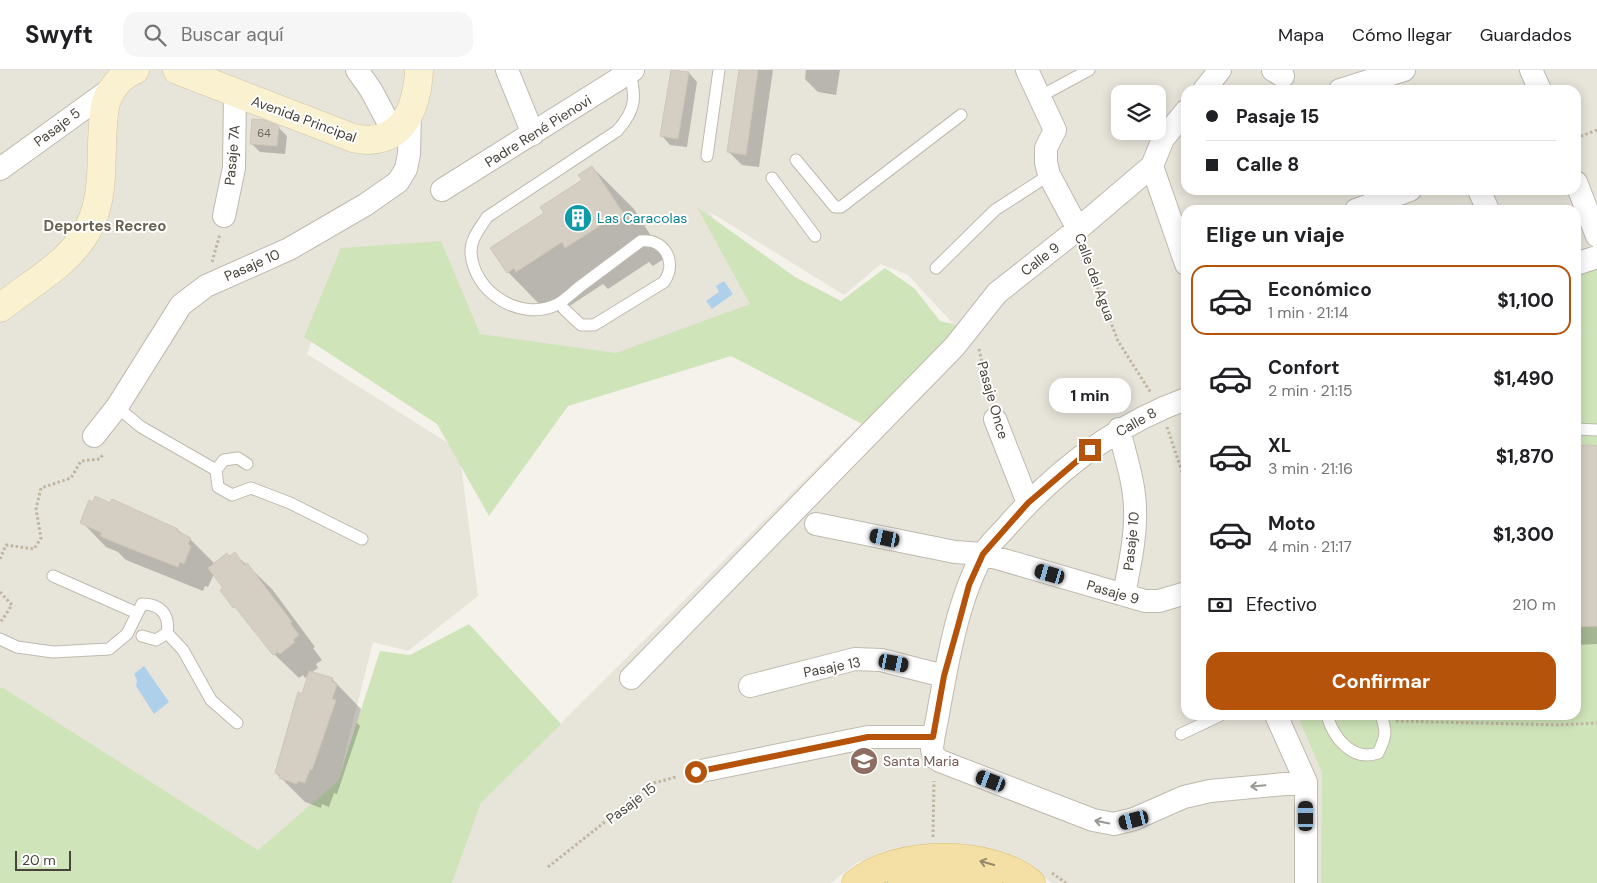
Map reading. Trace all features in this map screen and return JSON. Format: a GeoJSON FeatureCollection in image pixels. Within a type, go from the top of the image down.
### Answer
{"type":"FeatureCollection","features":[{"type":"Feature","properties":{"kind":"main road"},"geometry":{"type":"LineString","coordinates":[[856,883],[865,876],[905,862],[943,856],[985,861],[1021,875],[1031,883]]}},
{"type":"Feature","properties":{"kind":"main road"},"geometry":{"type":"LineString","coordinates":[[902,883],[910,880],[942,876],[979,880],[988,883]]}},
{"type":"Feature","properties":{"kind":"street","name":"Avenida Principal"},"geometry":{"type":"LineString","coordinates":[[177,70],[358,139],[374,140],[402,123]]}},
{"type":"Feature","properties":{"kind":"street"},"geometry":{"type":"LineString","coordinates":[[357,70],[371,90],[402,123],[418,87],[419,70]]}},
{"type":"Feature","properties":{"kind":"street"},"geometry":{"type":"LineString","coordinates":[[507,70],[533,134]]}},
{"type":"Feature","properties":{"kind":"street","name":"Calle del Agua"},"geometry":{"type":"LineString","coordinates":[[1027,70],[1055,130],[1044,153],[1050,175],[1078,229]]}},
{"type":"Feature","properties":{"kind":"street"},"geometry":{"type":"LineString","coordinates":[[1208,85],[1220,70]]}},
{"type":"Feature","properties":{"kind":"street"},"geometry":{"type":"LineString","coordinates":[[1356,85],[1404,70]]}},
{"type":"Feature","properties":{"kind":"street"},"geometry":{"type":"LineString","coordinates":[[1531,70],[1538,85]]}},
{"type":"Feature","properties":{"kind":"street","name":"Padre René Pienovi"},"geometry":{"type":"LineString","coordinates":[[442,190],[631,71]]}},
{"type":"Feature","properties":{"kind":"street"},"geometry":{"type":"LineString","coordinates":[[3,310],[70,254],[89,228],[95,213],[100,188],[105,107],[125,78]]}},
{"type":"Feature","properties":{"kind":"street","name":"Pasaje 5"},"geometry":{"type":"LineString","coordinates":[[0,169],[125,78]]}},
{"type":"Feature","properties":{"kind":"street","name":"Pasaje 7A"},"geometry":{"type":"LineString","coordinates":[[224,216],[234,168],[236,94]]}},
{"type":"Feature","properties":{"kind":"street","name":"Calle 9"},"geometry":{"type":"LineString","coordinates":[[631,678],[955,346],[997,292],[1078,229],[1152,166],[1163,139],[1181,117]]}},
{"type":"Feature","properties":{"kind":"street","name":"Pasaje 10"},"geometry":{"type":"LineString","coordinates":[[99,444],[117,407],[182,305],[206,286],[289,249],[365,205],[398,182],[406,168],[409,154],[402,123]]}},
{"type":"Feature","properties":{"kind":"street"},"geometry":{"type":"LineString","coordinates":[[1152,166],[1181,250]]}},
{"type":"Feature","properties":{"kind":"street"},"geometry":{"type":"LineString","coordinates":[[1370,205],[1396,195]]}},
{"type":"Feature","properties":{"kind":"street"},"geometry":{"type":"LineString","coordinates":[[1581,195],[1597,236]]}},
{"type":"Feature","properties":{"kind":"street"},"geometry":{"type":"LineString","coordinates":[[1581,262],[1597,257]]}},
{"type":"Feature","properties":{"kind":"street","name":"Calle 8"},"geometry":{"type":"LineString","coordinates":[[934,747],[944,676],[969,585],[983,554],[1028,503],[1076,460],[1119,430],[1161,408],[1181,401]]}},
{"type":"Feature","properties":{"kind":"street","name":"Pasaje Once"},"geometry":{"type":"LineString","coordinates":[[995,419],[1028,503]]}},
{"type":"Feature","properties":{"kind":"street","name":"Pasaje 10"},"geometry":{"type":"LineString","coordinates":[[1119,430],[1131,476],[1135,508],[1135,535],[1124,595]]}},
{"type":"Feature","properties":{"kind":"street","name":"Pasaje 9"},"geometry":{"type":"LineString","coordinates":[[816,524],[955,552],[983,554],[1145,601],[1159,602],[1181,595]]}},
{"type":"Feature","properties":{"kind":"street","name":"Pasaje 13"},"geometry":{"type":"LineString","coordinates":[[750,686],[855,659],[882,660],[944,676]]}},
{"type":"Feature","properties":{"kind":"street"},"geometry":{"type":"LineString","coordinates":[[1278,720],[1306,782],[1306,883]]}},
{"type":"Feature","properties":{"kind":"street"},"geometry":{"type":"LineString","coordinates":[[696,772],[868,737],[934,747],[940,762],[1084,816],[1114,824],[1134,820],[1192,795],[1210,791],[1306,782]]}},
{"type":"Feature","properties":{"kind":"lane"},"geometry":{"type":"LineString","coordinates":[[706,156],[719,70]]}},
{"type":"Feature","properties":{"kind":"lane"},"geometry":{"type":"LineString","coordinates":[[1039,98],[1089,70]]}},
{"type":"Feature","properties":{"kind":"lane"},"geometry":{"type":"LineString","coordinates":[[564,310],[580,325],[594,326],[664,282],[670,273],[671,263],[658,244],[650,240],[641,241],[557,304],[537,309],[519,308],[498,299],[476,274],[471,250],[476,234],[487,217],[617,131],[629,117],[633,105],[634,92],[631,71]]}},
{"type":"Feature","properties":{"kind":"lane"},"geometry":{"type":"LineString","coordinates":[[796,160],[835,207],[841,207],[961,115]]}},
{"type":"Feature","properties":{"kind":"lane"},"geometry":{"type":"LineString","coordinates":[[936,268],[995,210],[1050,175]]}},
{"type":"Feature","properties":{"kind":"lane"},"geometry":{"type":"LineString","coordinates":[[772,178],[815,236]]}},
{"type":"Feature","properties":{"kind":"lane"},"geometry":{"type":"LineString","coordinates":[[117,407],[142,426],[216,470]]}},
{"type":"Feature","properties":{"kind":"lane"},"geometry":{"type":"LineString","coordinates":[[1581,429],[1597,430]]}},
{"type":"Feature","properties":{"kind":"lane"},"geometry":{"type":"LineString","coordinates":[[247,464],[238,458],[224,460],[216,470],[218,487],[232,496],[251,488],[290,503],[362,539]]}},
{"type":"Feature","properties":{"kind":"lane"},"geometry":{"type":"LineString","coordinates":[[53,576],[137,613]]}},
{"type":"Feature","properties":{"kind":"lane"},"geometry":{"type":"LineString","coordinates":[[0,638],[16,647],[53,652],[109,649],[127,634],[142,604],[153,604],[165,612],[169,623],[167,633],[156,640],[142,636]]}},
{"type":"Feature","properties":{"kind":"lane"},"geometry":{"type":"LineString","coordinates":[[167,633],[183,650],[211,700],[238,723]]}},
{"type":"Feature","properties":{"kind":"lane"},"geometry":{"type":"LineString","coordinates":[[1181,734],[1210,720]]}},
{"type":"Feature","properties":{"kind":"lane"},"geometry":{"type":"LineString","coordinates":[[1329,720],[1334,733],[1346,747],[1357,755],[1368,757],[1378,753],[1386,737],[1387,729],[1383,720]]}},
{"type":"Feature","properties":{"kind":"path"},"geometry":{"type":"LineString","coordinates":[[1581,136],[1597,130]]}},
{"type":"Feature","properties":{"kind":"path"},"geometry":{"type":"LineString","coordinates":[[206,286],[224,216]]}},
{"type":"Feature","properties":{"kind":"path","name":"Calle del Agua"},"geometry":{"type":"LineString","coordinates":[[1078,229],[1082,248],[1118,341],[1161,408],[1181,469]]}},
{"type":"Feature","properties":{"kind":"path","name":"Pasaje Once"},"geometry":{"type":"LineString","coordinates":[[973,323],[995,419]]}},
{"type":"Feature","properties":{"kind":"path"},"geometry":{"type":"LineString","coordinates":[[0,559],[6,545],[34,549],[41,538],[36,509],[42,488],[71,478],[81,461],[100,459],[99,444]]}},
{"type":"Feature","properties":{"kind":"path"},"geometry":{"type":"LineString","coordinates":[[0,592],[12,605],[0,623]]}},
{"type":"Feature","properties":{"kind":"path"},"geometry":{"type":"LineString","coordinates":[[1432,720],[1556,725],[1597,723]]}},
{"type":"Feature","properties":{"kind":"path"},"geometry":{"type":"LineString","coordinates":[[933,838],[934,747]]}},
{"type":"Feature","properties":{"kind":"path","name":"Pasaje 15"},"geometry":{"type":"LineString","coordinates":[[548,867],[654,783],[696,772]]}},
{"type":"Feature","properties":{"kind":"shaded area"},"geometry":{"type":"Polygon","coordinates":[[[0,70],[1597,70],[1597,883],[1052,883],[1030,867],[987,849],[939,844],[858,862],[831,883],[452,883],[481,803],[957,328],[908,275],[881,264],[844,295],[710,212],[760,306],[615,366],[460,346],[343,255],[307,354],[459,450],[478,596],[408,651],[373,642],[338,781],[258,850],[2,687],[0,688],[0,70]]]}},
{"type":"Feature","properties":{"kind":"green space"},"geometry":{"type":"Polygon","coordinates":[[[697,207],[795,277],[841,301],[885,268],[914,288],[940,321],[966,327],[866,426],[731,356],[568,406],[489,516],[437,424],[304,337],[341,248],[441,241],[480,334],[616,353],[750,304],[697,207]]]}},
{"type":"Feature","properties":{"kind":"green space"},"geometry":{"type":"Polygon","coordinates":[[[1597,266],[1597,883],[1321,883],[1322,772],[1299,720],[1581,720],[1581,272],[1597,266]]]}},
{"type":"Feature","properties":{"kind":"green space"},"geometry":{"type":"Polygon","coordinates":[[[469,624],[561,724],[481,803],[452,883],[0,883],[0,688],[2,687],[258,850],[338,781],[380,651],[410,655],[469,624]]]}},
{"type":"Feature","properties":{"kind":"water"},"geometry":{"type":"Polygon","coordinates":[[[724,281],[733,294],[712,309],[706,301],[719,292],[716,286],[724,281]]]}},
{"type":"Feature","properties":{"kind":"water"},"geometry":{"type":"Polygon","coordinates":[[[144,666],[169,702],[154,714],[136,686],[137,680],[134,674],[144,666]]]}},
{"type":"Feature","properties":{"kind":"building"},"geometry":{"type":"Polygon","coordinates":[[[671,70],[689,72],[678,139],[660,136],[671,70]]]}},
{"type":"Feature","properties":{"kind":"building"},"geometry":{"type":"Polygon","coordinates":[[[739,70],[758,70],[746,155],[727,152],[739,70]]]}},
{"type":"Feature","properties":{"kind":"building"},"geometry":{"type":"Polygon","coordinates":[[[252,119],[264,120],[279,126],[277,146],[250,144],[252,119]]]}},
{"type":"Feature","properties":{"kind":"building","name":"Las Caracolas"},"geometry":{"type":"Polygon","coordinates":[[[592,166],[625,216],[610,225],[607,221],[565,248],[562,242],[516,272],[514,268],[507,273],[490,248],[544,213],[540,207],[582,180],[578,175],[592,166]]]}},
{"type":"Feature","properties":{"kind":"building"},"geometry":{"type":"Polygon","coordinates":[[[1581,446],[1597,446],[1597,626],[1581,627],[1581,446]]]}},
{"type":"Feature","properties":{"kind":"building"},"geometry":{"type":"Polygon","coordinates":[[[95,496],[110,503],[112,499],[178,529],[177,531],[191,538],[188,544],[191,546],[184,564],[180,562],[178,567],[121,545],[100,536],[102,533],[80,523],[89,500],[93,502],[95,496]]]}},
{"type":"Feature","properties":{"kind":"building"},"geometry":{"type":"Polygon","coordinates":[[[235,552],[244,565],[247,563],[292,622],[290,623],[299,635],[293,640],[295,642],[280,654],[278,652],[273,655],[235,607],[233,608],[220,590],[223,588],[208,568],[227,553],[230,556],[235,552]]]}},
{"type":"Feature","properties":{"kind":"building"},"geometry":{"type":"Polygon","coordinates":[[[309,671],[333,678],[332,682],[337,684],[332,699],[336,700],[312,770],[310,769],[305,783],[298,781],[297,784],[279,778],[280,775],[275,773],[298,692],[302,694],[309,671]]]}},
{"type":"Feature","properties":{"kind":"place","name":"Las Caracolas"},"geometry":{"type":"Point","coordinates":[578,218]}},
{"type":"Feature","properties":{"kind":"place","name":"Santa Maria"},"geometry":{"type":"Point","coordinates":[864,761]}},
{"type":"Feature","properties":{"kind":"district","name":"Deportes Recreo"},"geometry":{"type":"Point","coordinates":[105,226]}},
{"type":"Feature","properties":{"kind":"route"},"geometry":{"type":"LineString","coordinates":[[696,772],[868,737],[933,737],[944,676],[969,585],[983,554],[1028,503],[1090,450]]}}]}
